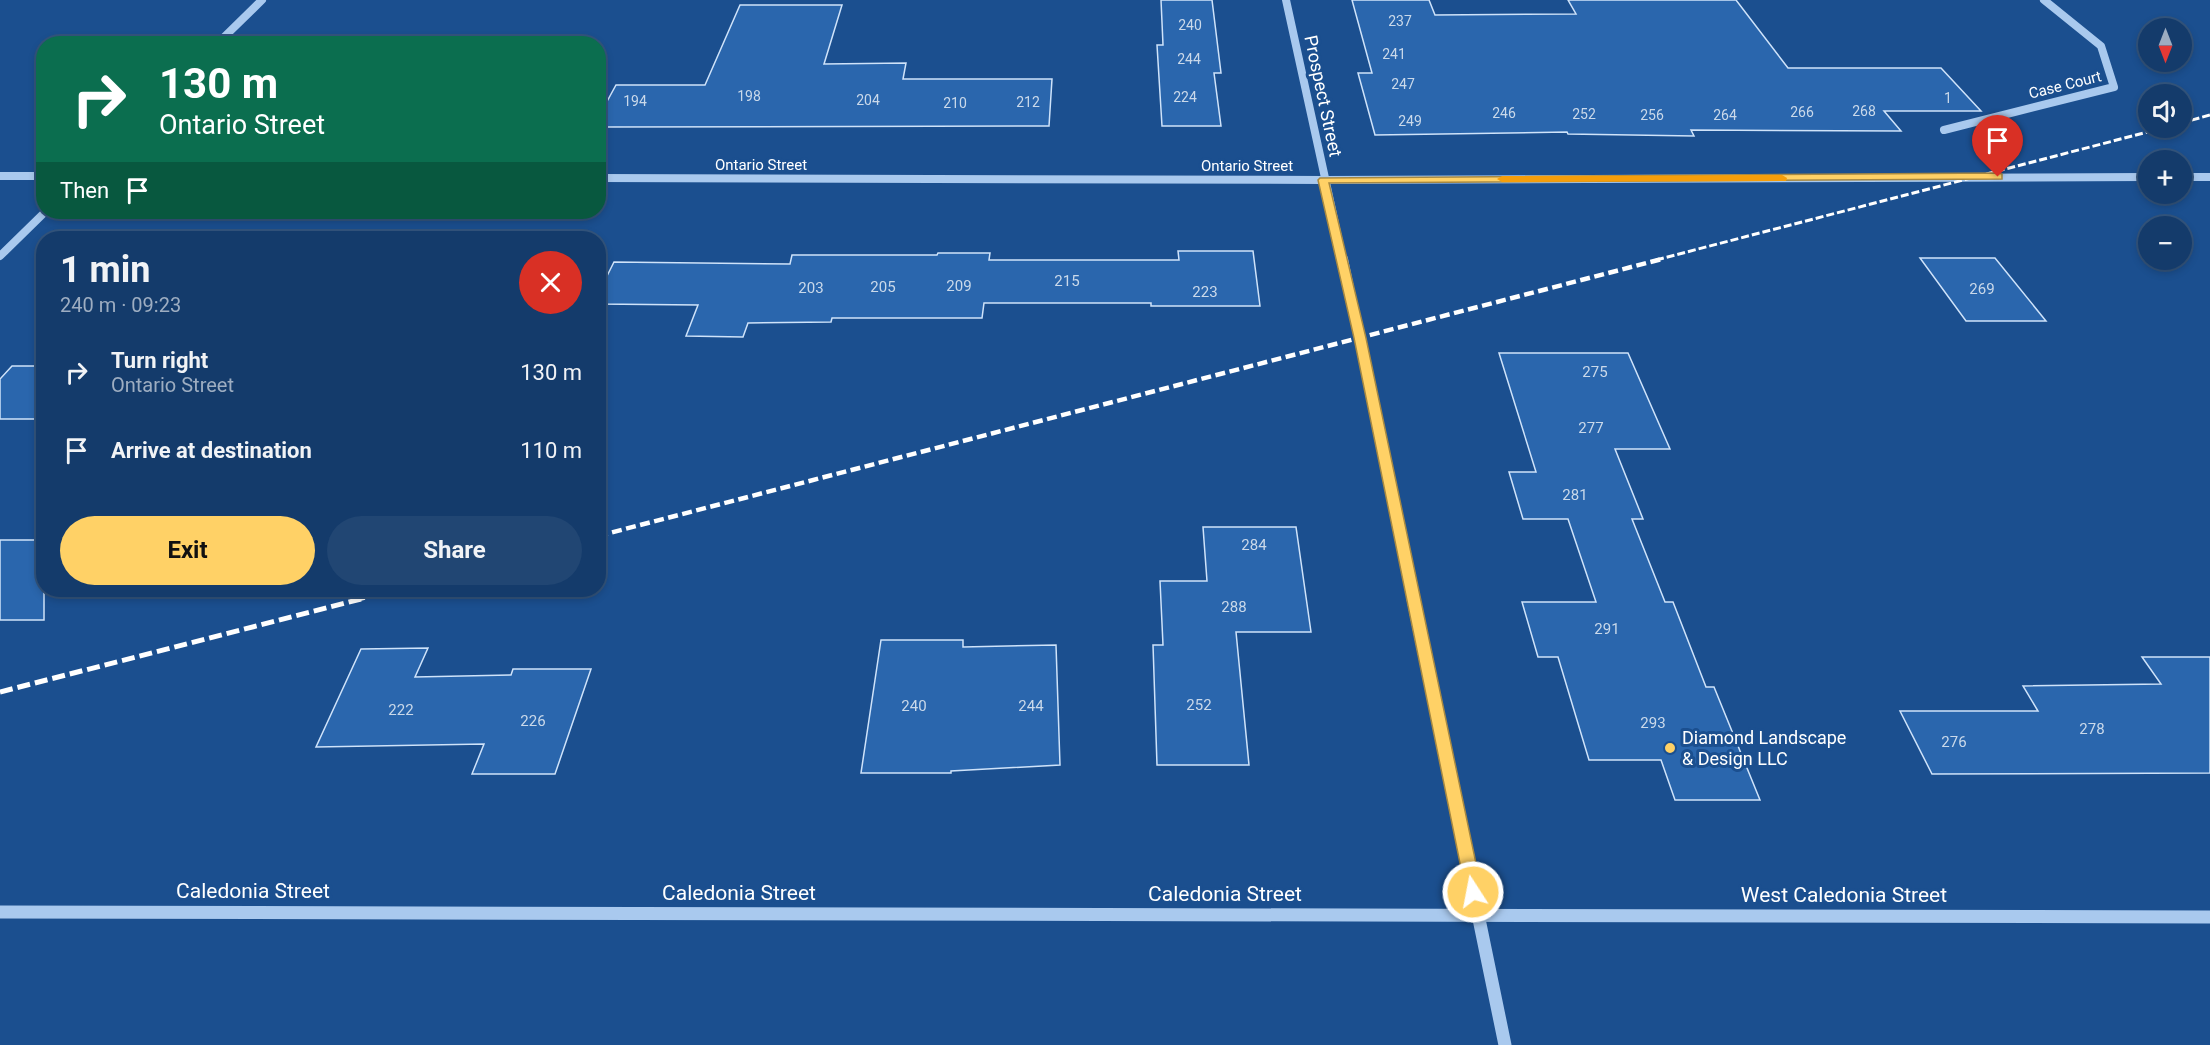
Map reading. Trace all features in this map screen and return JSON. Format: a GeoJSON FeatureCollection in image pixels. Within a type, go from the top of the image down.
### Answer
{"type":"FeatureCollection","features":[{"type":"Feature","properties":{"kind":"street"},"geometry":{"type":"LineString","coordinates":[[225,36],[262,0]]}},
{"type":"Feature","properties":{"kind":"street","name":"Prospect Street"},"geometry":{"type":"LineString","coordinates":[[1286,0],[1323,180],[1360,338],[1505,1045]]}},
{"type":"Feature","properties":{"kind":"street","name":"Case Court"},"geometry":{"type":"LineString","coordinates":[[1944,130],[2114,87],[2101,46],[2044,0]]}},
{"type":"Feature","properties":{"kind":"street"},"geometry":{"type":"LineString","coordinates":[[0,176],[36,176]]}},
{"type":"Feature","properties":{"kind":"street","name":"Ontario Street"},"geometry":{"type":"LineString","coordinates":[[606,178],[1323,180],[2138,177]]}},
{"type":"Feature","properties":{"kind":"street"},"geometry":{"type":"LineString","coordinates":[[2192,177],[2210,177]]}},
{"type":"Feature","properties":{"kind":"street"},"geometry":{"type":"LineString","coordinates":[[0,256],[38,219]]}},
{"type":"Feature","properties":{"kind":"street","name":"Caledonia Street"},"geometry":{"type":"LineString","coordinates":[[0,912],[1478,915]]}},
{"type":"Feature","properties":{"kind":"street","name":"West Caledonia Street"},"geometry":{"type":"LineString","coordinates":[[1478,915],[2210,917]]}},
{"type":"Feature","properties":{"kind":"building"},"geometry":{"type":"Polygon","coordinates":[[[1161,0],[1212,0],[1221,73],[1214,73],[1221,126],[1162,126],[1157,45],[1163,45],[1161,0]]]}},
{"type":"Feature","properties":{"kind":"building"},"geometry":{"type":"Polygon","coordinates":[[[1352,0],[1429,0],[1435,15],[1576,14],[1568,0],[1736,0],[1788,68],[1941,68],[1981,111],[1884,111],[1901,131],[1691,130],[1694,136],[1568,134],[1567,132],[1375,135],[1358,73],[1372,73],[1352,0]]]}},
{"type":"Feature","properties":{"kind":"building"},"geometry":{"type":"Polygon","coordinates":[[[740,5],[842,5],[824,64],[906,63],[903,79],[1052,79],[1049,126],[606,127],[606,103],[616,85],[705,85],[740,5]]]}},
{"type":"Feature","properties":{"kind":"building"},"geometry":{"type":"Polygon","coordinates":[[[1178,251],[1253,251],[1260,306],[1151,306],[1151,303],[984,303],[982,318],[832,318],[831,322],[748,323],[743,337],[686,336],[698,305],[606,304],[606,278],[614,262],[790,264],[792,255],[937,255],[938,253],[990,253],[989,260],[1179,260],[1178,251]]]}},
{"type":"Feature","properties":{"kind":"building"},"geometry":{"type":"Polygon","coordinates":[[[1920,258],[1995,258],[2046,321],[1966,321],[1920,258]]]}},
{"type":"Feature","properties":{"kind":"building"},"geometry":{"type":"Polygon","coordinates":[[[1499,353],[1628,353],[1670,449],[1615,449],[1643,519],[1632,519],[1665,602],[1673,602],[1706,687],[1714,687],[1760,800],[1675,800],[1661,760],[1589,760],[1558,657],[1538,657],[1522,602],[1596,602],[1568,519],[1523,519],[1509,472],[1536,472],[1499,353]]]}},
{"type":"Feature","properties":{"kind":"building"},"geometry":{"type":"Polygon","coordinates":[[[12,366],[36,366],[36,419],[0,419],[0,379],[12,366]]]}},
{"type":"Feature","properties":{"kind":"building"},"geometry":{"type":"Polygon","coordinates":[[[1203,527],[1296,527],[1311,632],[1236,632],[1249,765],[1157,765],[1153,645],[1163,645],[1160,581],[1207,581],[1203,527]]]}},
{"type":"Feature","properties":{"kind":"building"},"geometry":{"type":"Polygon","coordinates":[[[0,540],[36,540],[36,597],[44,597],[44,620],[0,620],[0,540]]]}},
{"type":"Feature","properties":{"kind":"building"},"geometry":{"type":"Polygon","coordinates":[[[881,640],[963,640],[963,647],[1056,645],[1060,765],[951,771],[951,773],[861,773],[881,640]]]}},
{"type":"Feature","properties":{"kind":"building"},"geometry":{"type":"Polygon","coordinates":[[[428,648],[415,677],[511,675],[513,669],[591,669],[555,774],[472,774],[484,744],[316,747],[361,649],[428,648]]]}},
{"type":"Feature","properties":{"kind":"building"},"geometry":{"type":"Polygon","coordinates":[[[2142,657],[2210,657],[2210,773],[1932,774],[1900,711],[2038,711],[2023,686],[2161,684],[2142,657]]]}},
{"type":"Feature","properties":{"kind":"railway"},"geometry":{"type":"LineString","coordinates":[[2192,120],[2210,115]]}},
{"type":"Feature","properties":{"kind":"railway"},"geometry":{"type":"LineString","coordinates":[[1656,260],[2138,135]]}},
{"type":"Feature","properties":{"kind":"railway"},"geometry":{"type":"LineString","coordinates":[[606,534],[1662,259]]}},
{"type":"Feature","properties":{"kind":"railway"},"geometry":{"type":"LineString","coordinates":[[355,600],[367,597]]}},
{"type":"Feature","properties":{"kind":"railway"},"geometry":{"type":"LineString","coordinates":[[0,692],[361,599]]}},
{"type":"Feature","properties":{"kind":"slow traffic"},"geometry":{"type":"LineString","coordinates":[[1502,179],[1782,178]]}},
{"type":"Feature","properties":{"kind":"place","name":"Diamond Landscape & Design LLC"},"geometry":{"type":"Point","coordinates":[1670,748]}},
{"type":"Feature","properties":{"kind":"route"},"geometry":{"type":"LineString","coordinates":[[1473,892],[1360,338],[1323,180],[1998,177]]}}]}
